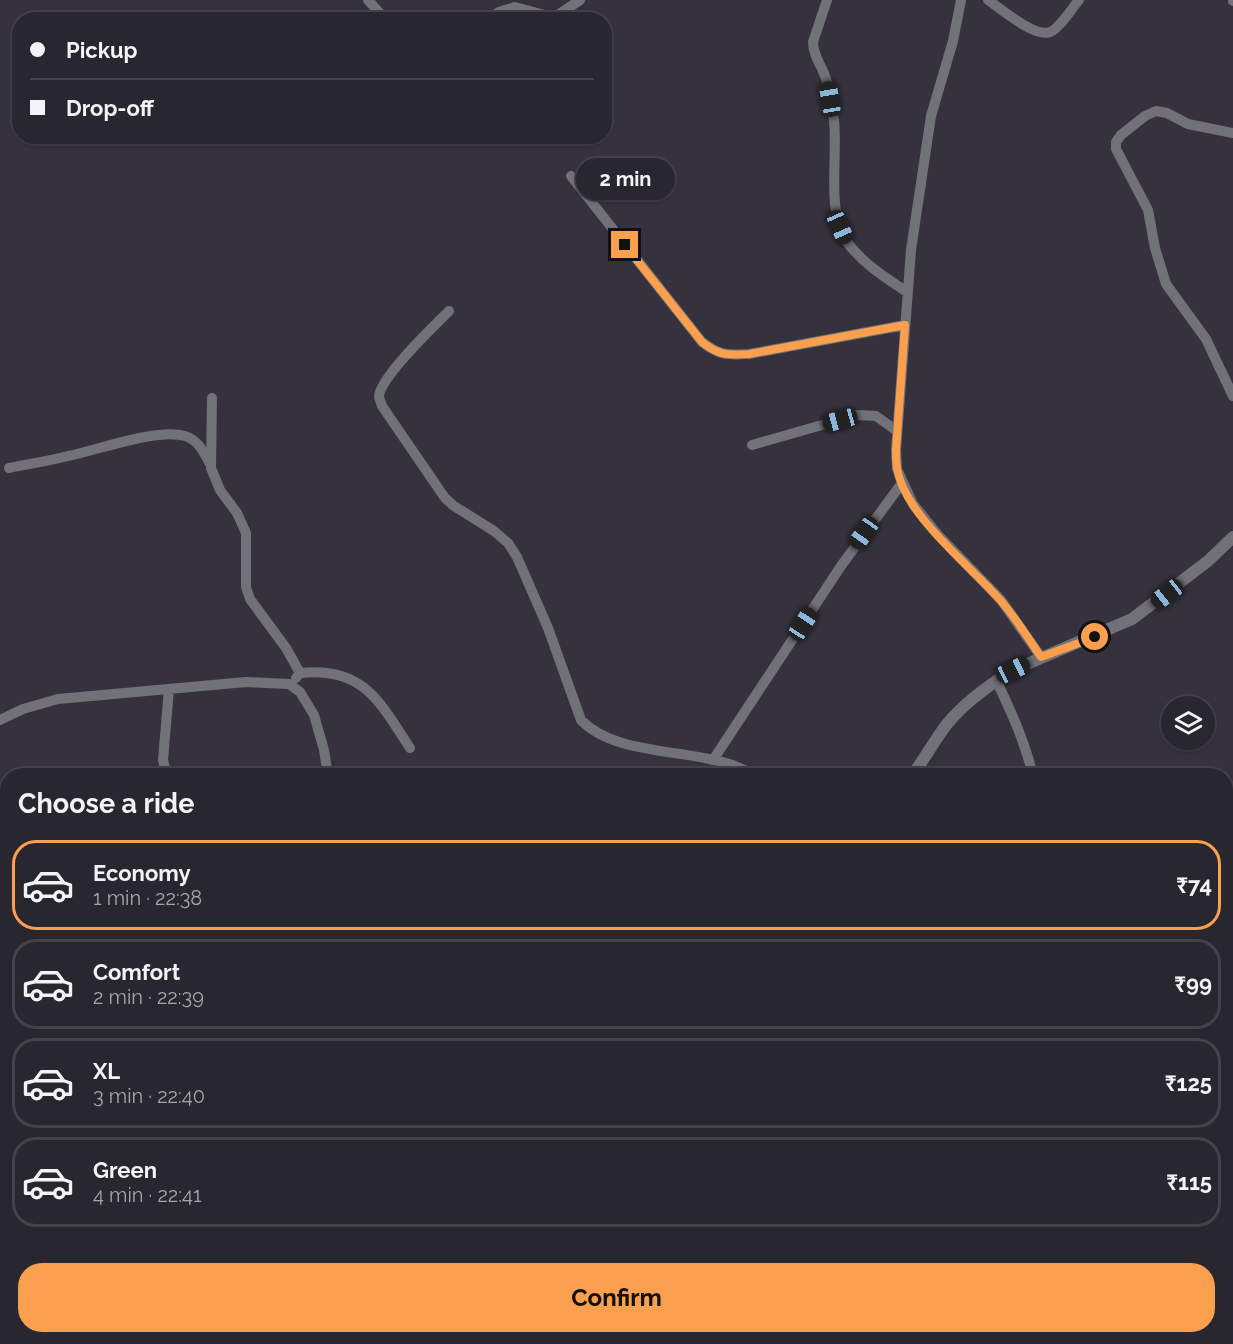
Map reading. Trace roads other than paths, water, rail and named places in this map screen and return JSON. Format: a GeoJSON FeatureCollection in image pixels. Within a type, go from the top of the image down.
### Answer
{"type":"FeatureCollection","features":[{"type":"Feature","properties":{"kind":"street"},"geometry":{"type":"LineString","coordinates":[[368,0],[379,12]]}},
{"type":"Feature","properties":{"kind":"street"},"geometry":{"type":"LineString","coordinates":[[562,12],[580,0]]}},
{"type":"Feature","properties":{"kind":"street"},"geometry":{"type":"LineString","coordinates":[[827,0],[813,42],[813,50],[828,84],[834,120],[837,212],[840,227],[846,242],[856,252],[906,292]]}},
{"type":"Feature","properties":{"kind":"street"},"geometry":{"type":"LineString","coordinates":[[962,0],[953,41],[931,117],[906,292],[897,431],[897,469],[913,504],[926,522],[1001,600],[1041,657]]}},
{"type":"Feature","properties":{"kind":"street"},"geometry":{"type":"LineString","coordinates":[[988,0],[1028,27],[1049,33],[1056,28],[1079,0]]}},
{"type":"Feature","properties":{"kind":"street"},"geometry":{"type":"LineString","coordinates":[[499,12],[515,7],[533,12]]}},
{"type":"Feature","properties":{"kind":"street"},"geometry":{"type":"LineString","coordinates":[[1233,133],[1188,124],[1167,113],[1156,111],[1145,116],[1121,135],[1116,142],[1116,149],[1148,210],[1155,248],[1166,284],[1206,339],[1233,396]]}},
{"type":"Feature","properties":{"kind":"street"},"geometry":{"type":"LineString","coordinates":[[571,177],[702,342],[714,351],[726,355],[749,354],[905,325]]}},
{"type":"Feature","properties":{"kind":"street"},"geometry":{"type":"LineString","coordinates":[[449,311],[388,377],[379,396],[382,406],[445,498],[494,531],[508,543],[517,557],[548,628],[581,720],[589,728],[617,740],[668,753],[734,764],[741,768]]}},
{"type":"Feature","properties":{"kind":"street"},"geometry":{"type":"LineString","coordinates":[[211,468],[212,398]]}},
{"type":"Feature","properties":{"kind":"street"},"geometry":{"type":"LineString","coordinates":[[752,445],[857,415],[876,416],[897,431]]}},
{"type":"Feature","properties":{"kind":"street"},"geometry":{"type":"LineString","coordinates":[[9,468],[67,457],[142,438],[176,434],[187,436],[197,442],[202,448],[220,490],[237,513],[246,533],[245,577],[248,593],[286,648],[300,673]]}},
{"type":"Feature","properties":{"kind":"street"},"geometry":{"type":"LineString","coordinates":[[713,760],[841,566],[902,483]]}},
{"type":"Feature","properties":{"kind":"street"},"geometry":{"type":"LineString","coordinates":[[918,768],[954,716],[996,680],[1041,657],[1109,631],[1132,619],[1208,561],[1233,537]]}},
{"type":"Feature","properties":{"kind":"street"},"geometry":{"type":"LineString","coordinates":[[289,684],[300,673],[330,672],[360,684],[387,713],[410,748]]}},
{"type":"Feature","properties":{"kind":"street"},"geometry":{"type":"LineString","coordinates":[[996,680],[1011,712],[1031,768]]}},
{"type":"Feature","properties":{"kind":"street"},"geometry":{"type":"LineString","coordinates":[[0,720],[23,709],[58,699],[246,682],[289,684],[300,692],[314,715],[327,768]]}},
{"type":"Feature","properties":{"kind":"street"},"geometry":{"type":"LineString","coordinates":[[165,768],[163,760],[169,689]]}}]}
